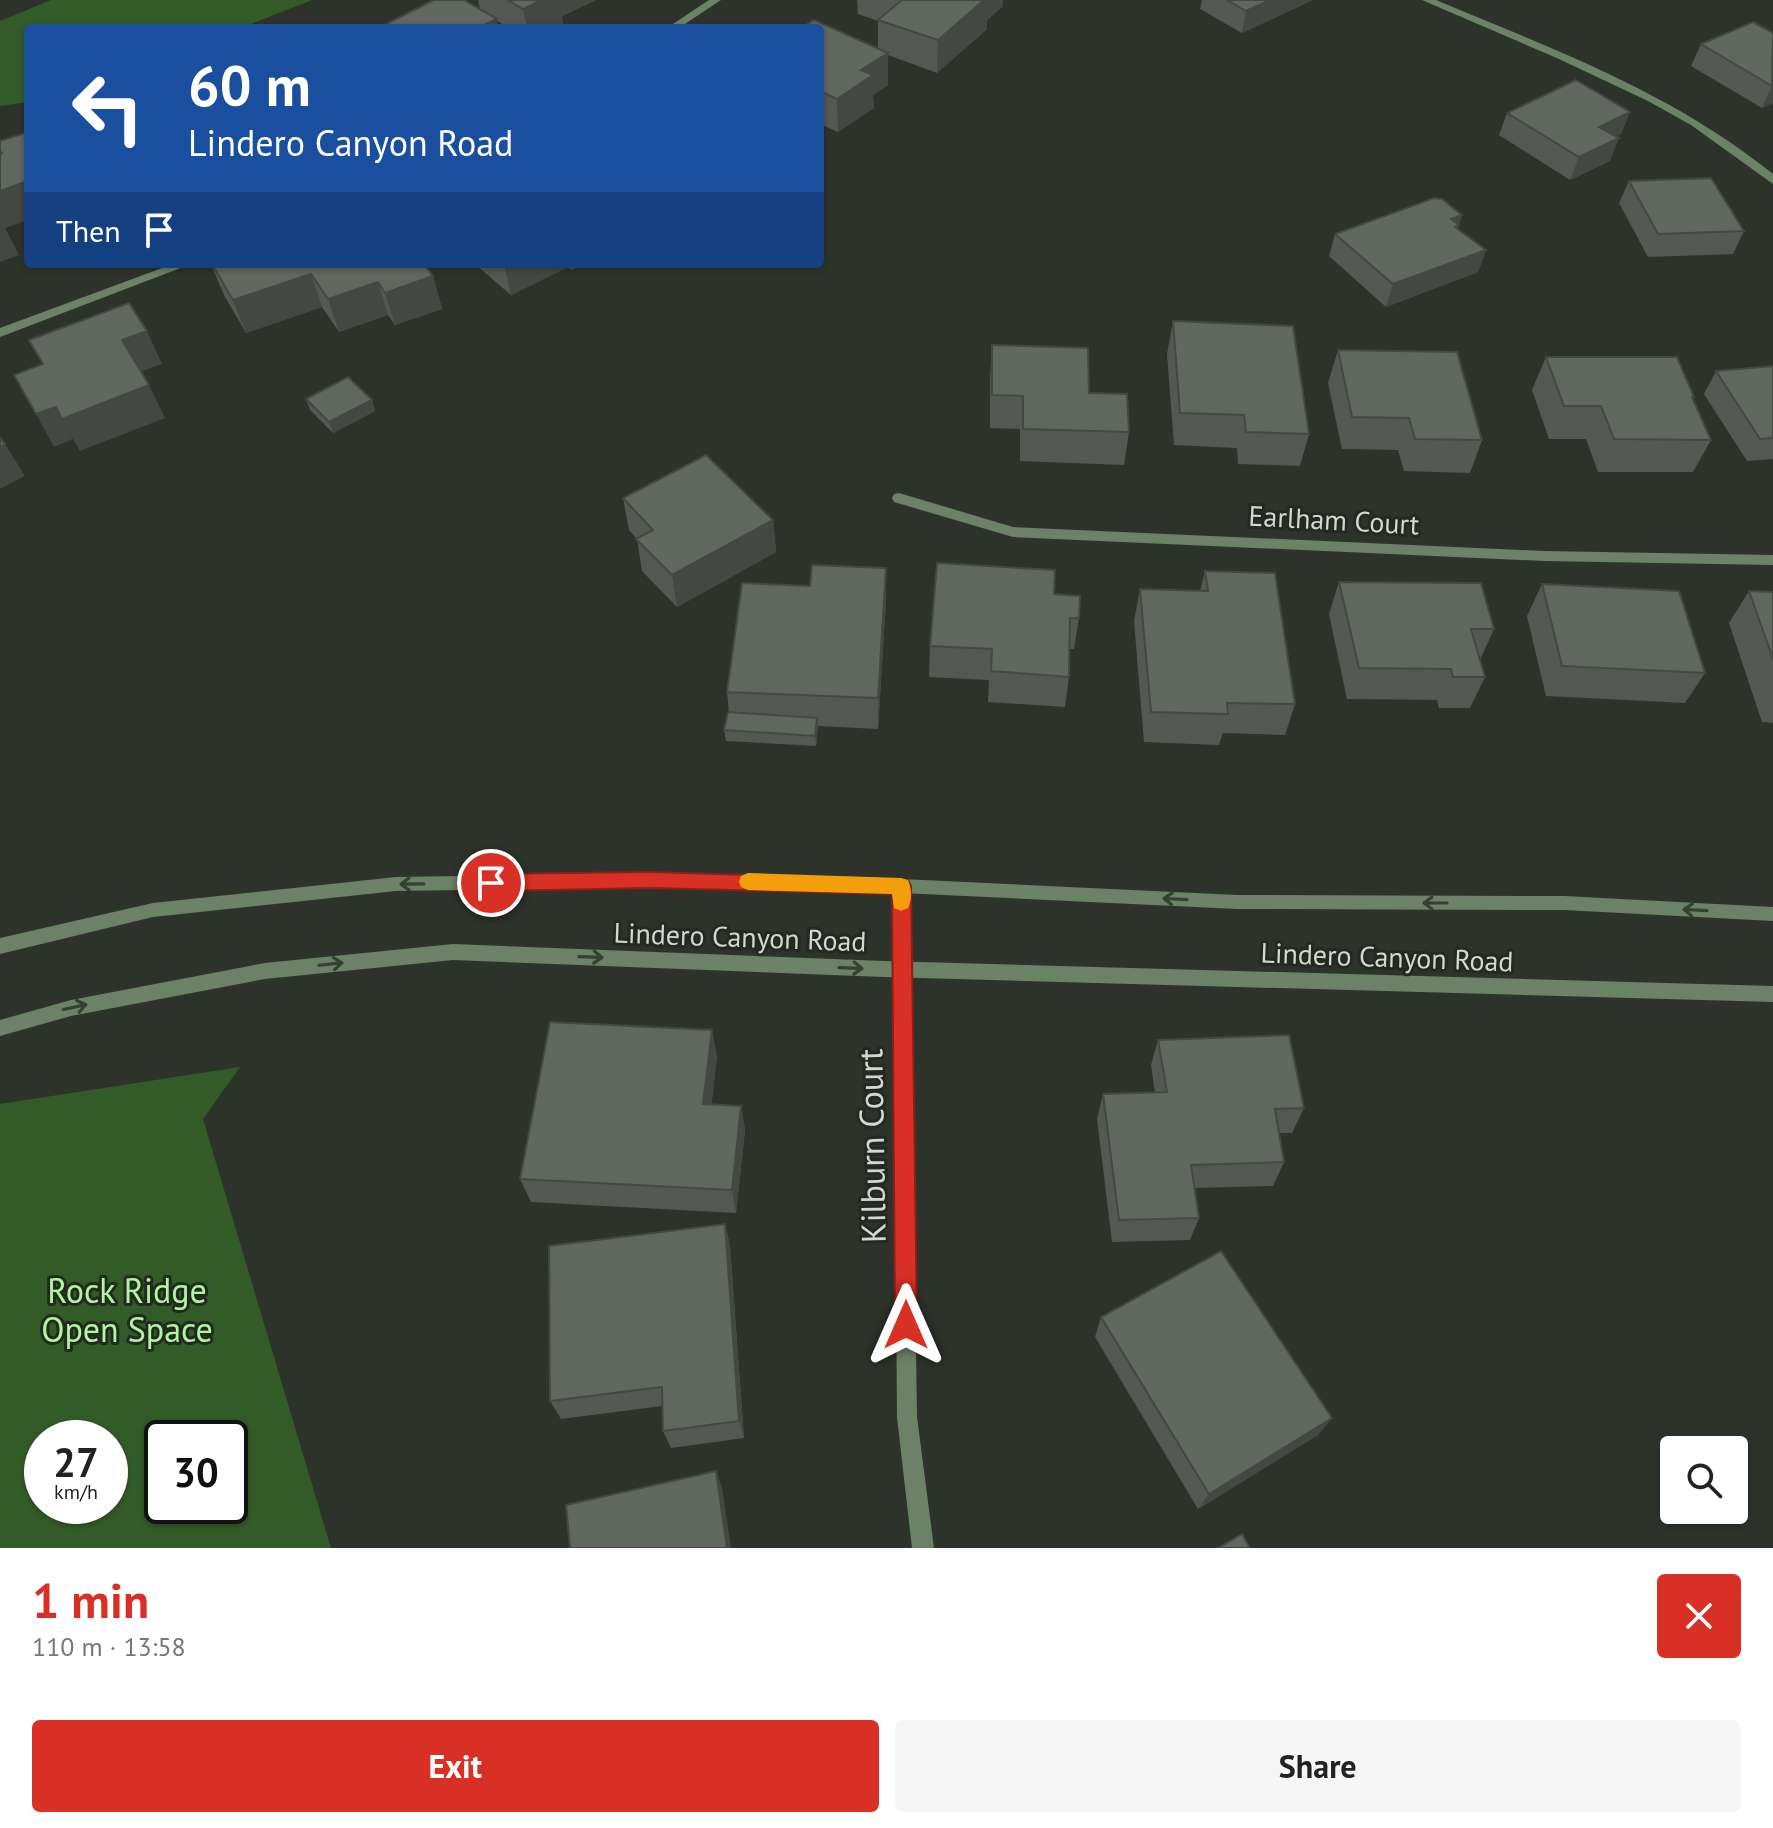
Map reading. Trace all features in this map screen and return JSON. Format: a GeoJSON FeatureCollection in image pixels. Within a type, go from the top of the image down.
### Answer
{"type":"FeatureCollection","features":[{"type":"Feature","properties":{"kind":"street"},"geometry":{"type":"LineString","coordinates":[[678,24],[716,0]]}},
{"type":"Feature","properties":{"kind":"street"},"geometry":{"type":"LineString","coordinates":[[1427,0],[1630,87],[1747,157],[1773,180]]}},
{"type":"Feature","properties":{"kind":"street"},"geometry":{"type":"LineString","coordinates":[[0,333],[174,268]]}},
{"type":"Feature","properties":{"kind":"street","name":"Earlham Court"},"geometry":{"type":"LineString","coordinates":[[899,498],[1013,532],[1544,556],[1773,560]]}},
{"type":"Feature","properties":{"kind":"street","name":"Lindero Canyon Road"},"geometry":{"type":"LineString","coordinates":[[0,946],[153,910],[396,884],[649,880],[901,886],[1237,902],[1564,903],[1773,914]]}},
{"type":"Feature","properties":{"kind":"street","name":"Kilburn Court"},"geometry":{"type":"LineString","coordinates":[[901,886],[907,1417],[923,1548]]}},
{"type":"Feature","properties":{"kind":"street","name":"Lindero Canyon Road"},"geometry":{"type":"LineString","coordinates":[[0,1028],[71,1008],[265,971],[453,952],[900,970],[1773,994]]}},
{"type":"Feature","properties":{"kind":"green space"},"geometry":{"type":"Polygon","coordinates":[[[51,0],[312,0],[251,24],[24,24],[24,103],[0,106],[0,21],[51,0]]]}},
{"type":"Feature","properties":{"kind":"green space","name":"Rock Ridge Open Space"},"geometry":{"type":"Polygon","coordinates":[[[240,1067],[203,1119],[331,1548],[0,1548],[0,1104],[240,1067]]]}},
{"type":"Feature","properties":{"kind":"building"},"geometry":{"type":"Polygon","coordinates":[[[434,0],[464,0],[497,19],[486,24],[386,24],[434,0]]]}},
{"type":"Feature","properties":{"kind":"building"},"geometry":{"type":"Polygon","coordinates":[[[508,0],[542,0],[523,9],[508,0]]]}},
{"type":"Feature","properties":{"kind":"building"},"geometry":{"type":"Polygon","coordinates":[[[902,0],[984,0],[938,40],[878,20],[902,0]]]}},
{"type":"Feature","properties":{"kind":"building"},"geometry":{"type":"Polygon","coordinates":[[[1227,0],[1270,0],[1246,11],[1227,0]]]}},
{"type":"Feature","properties":{"kind":"building"},"geometry":{"type":"Polygon","coordinates":[[[1753,22],[1773,33],[1772,86],[1701,44],[1753,22]]]}},
{"type":"Feature","properties":{"kind":"building"},"geometry":{"type":"Polygon","coordinates":[[[824,24],[888,53],[861,70],[873,75],[837,99],[824,93],[824,24]]]}},
{"type":"Feature","properties":{"kind":"building"},"geometry":{"type":"Polygon","coordinates":[[[1576,80],[1630,112],[1599,127],[1619,138],[1579,157],[1507,113],[1576,80]]]}},
{"type":"Feature","properties":{"kind":"building"},"geometry":{"type":"Polygon","coordinates":[[[24,133],[24,182],[0,191],[2,153],[0,141],[24,133]]]}},
{"type":"Feature","properties":{"kind":"building"},"geometry":{"type":"Polygon","coordinates":[[[1711,178],[1744,231],[1658,234],[1629,181],[1711,178]]]}},
{"type":"Feature","properties":{"kind":"building"},"geometry":{"type":"Polygon","coordinates":[[[1434,198],[1442,199],[1462,215],[1451,219],[1459,225],[1455,227],[1486,250],[1393,284],[1335,234],[1434,198]]]}},
{"type":"Feature","properties":{"kind":"building"},"geometry":{"type":"Polygon","coordinates":[[[214,268],[427,268],[433,276],[385,293],[378,282],[328,299],[311,274],[233,300],[214,268]]]}},
{"type":"Feature","properties":{"kind":"building"},"geometry":{"type":"Polygon","coordinates":[[[129,303],[147,331],[122,340],[149,385],[62,419],[56,407],[36,414],[14,375],[43,364],[29,340],[129,303]]]}},
{"type":"Feature","properties":{"kind":"building"},"geometry":{"type":"Polygon","coordinates":[[[1173,321],[1293,326],[1309,434],[1246,432],[1244,415],[1180,413],[1173,321]]]}},
{"type":"Feature","properties":{"kind":"building"},"geometry":{"type":"Polygon","coordinates":[[[992,345],[1088,348],[1089,393],[1127,394],[1129,432],[1023,429],[1023,396],[992,395],[992,345]]]}},
{"type":"Feature","properties":{"kind":"building"},"geometry":{"type":"Polygon","coordinates":[[[1338,350],[1457,352],[1482,440],[1415,439],[1409,418],[1352,417],[1338,350]]]}},
{"type":"Feature","properties":{"kind":"building"},"geometry":{"type":"Polygon","coordinates":[[[1546,357],[1677,357],[1711,440],[1614,439],[1601,406],[1564,406],[1546,357]]]}},
{"type":"Feature","properties":{"kind":"building"},"geometry":{"type":"Polygon","coordinates":[[[1773,366],[1773,438],[1760,439],[1716,371],[1773,366]]]}},
{"type":"Feature","properties":{"kind":"building"},"geometry":{"type":"Polygon","coordinates":[[[348,377],[372,400],[329,422],[306,399],[348,377]]]}},
{"type":"Feature","properties":{"kind":"building"},"geometry":{"type":"Polygon","coordinates":[[[706,455],[773,520],[672,575],[636,539],[653,530],[623,498],[706,455]]]}},
{"type":"Feature","properties":{"kind":"building"},"geometry":{"type":"Polygon","coordinates":[[[937,563],[1055,570],[1054,594],[1080,596],[1079,618],[1070,618],[1069,677],[991,671],[992,649],[930,646],[937,563]]]}},
{"type":"Feature","properties":{"kind":"building"},"geometry":{"type":"Polygon","coordinates":[[[812,565],[886,568],[878,698],[727,692],[742,583],[810,586],[812,565]]]}},
{"type":"Feature","properties":{"kind":"building"},"geometry":{"type":"Polygon","coordinates":[[[1205,571],[1275,573],[1295,704],[1227,703],[1228,714],[1151,712],[1140,589],[1208,591],[1205,571]]]}},
{"type":"Feature","properties":{"kind":"building"},"geometry":{"type":"Polygon","coordinates":[[[1339,582],[1481,583],[1494,629],[1471,629],[1485,677],[1453,677],[1451,669],[1359,668],[1339,582]]]}},
{"type":"Feature","properties":{"kind":"building"},"geometry":{"type":"Polygon","coordinates":[[[1542,584],[1679,591],[1705,673],[1562,666],[1542,584]]]}},
{"type":"Feature","properties":{"kind":"building"},"geometry":{"type":"Polygon","coordinates":[[[1749,591],[1773,592],[1773,659],[1749,591]]]}},
{"type":"Feature","properties":{"kind":"building"},"geometry":{"type":"Polygon","coordinates":[[[728,712],[817,718],[815,736],[724,730],[728,712]]]}},
{"type":"Feature","properties":{"kind":"building"},"geometry":{"type":"Polygon","coordinates":[[[550,1022],[712,1030],[703,1104],[741,1106],[732,1190],[520,1179],[550,1022]]]}},
{"type":"Feature","properties":{"kind":"building"},"geometry":{"type":"Polygon","coordinates":[[[1289,1035],[1304,1108],[1275,1109],[1284,1162],[1191,1165],[1199,1218],[1119,1220],[1103,1094],[1167,1092],[1158,1040],[1289,1035]]]}},
{"type":"Feature","properties":{"kind":"building"},"geometry":{"type":"Polygon","coordinates":[[[725,1224],[739,1421],[663,1431],[662,1387],[550,1401],[549,1246],[725,1224]]]}},
{"type":"Feature","properties":{"kind":"building"},"geometry":{"type":"Polygon","coordinates":[[[1221,1251],[1332,1418],[1209,1494],[1101,1317],[1221,1251]]]}},
{"type":"Feature","properties":{"kind":"building"},"geometry":{"type":"Polygon","coordinates":[[[716,1471],[727,1548],[570,1548],[566,1505],[716,1471]]]}},
{"type":"Feature","properties":{"kind":"building"},"geometry":{"type":"Polygon","coordinates":[[[1242,1534],[1250,1548],[1218,1548],[1242,1534]]]}},
{"type":"Feature","properties":{"kind":"slow traffic"},"geometry":{"type":"LineString","coordinates":[[748,882],[901,886],[901,902]]}},
{"type":"Feature","properties":{"kind":"route"},"geometry":{"type":"LineString","coordinates":[[491,883],[649,880],[901,886],[906,1325]]}}]}
